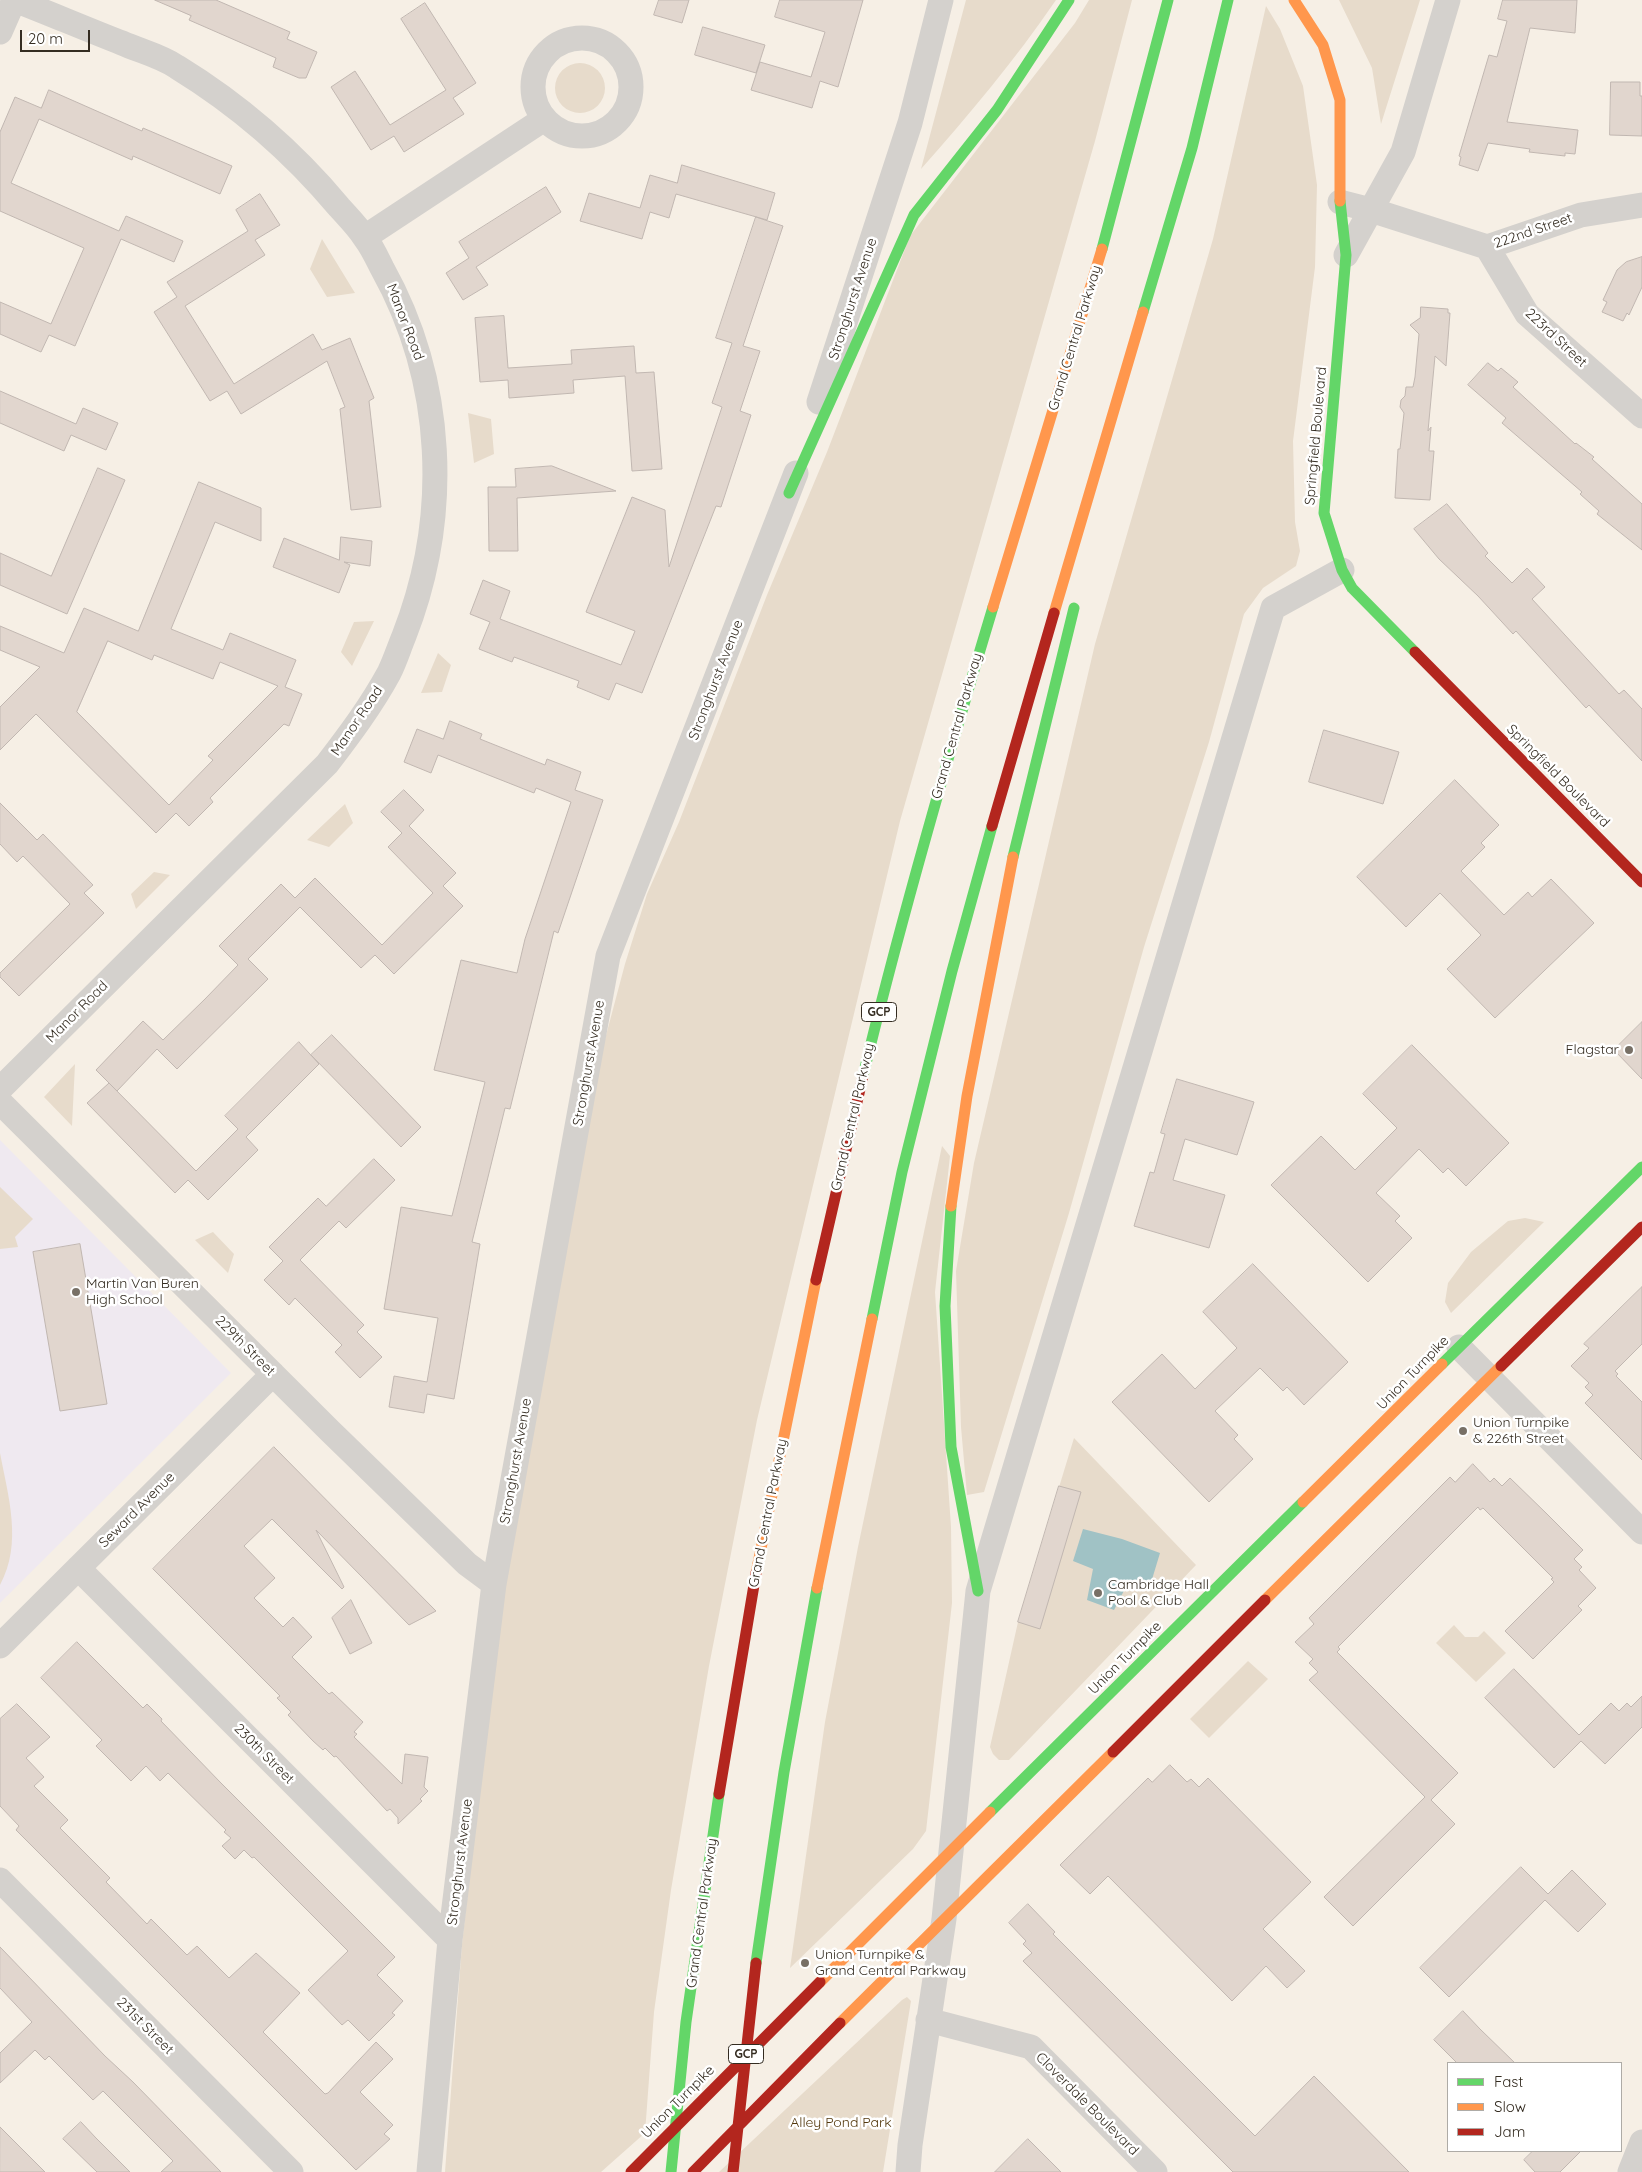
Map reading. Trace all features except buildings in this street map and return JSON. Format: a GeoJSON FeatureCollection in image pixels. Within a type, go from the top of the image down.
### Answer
{"type":"FeatureCollection","features":[{"type":"Feature","properties":{"kind":"main road"},"geometry":{"type":"LineString","coordinates":[[789,493],[914,215],[996,110],[1069,0]]}},
{"type":"Feature","properties":{"kind":"main road","name":"Grand Central Parkway"},"geometry":{"type":"LineString","coordinates":[[671,2172],[686,2022],[721,1778],[758,1559],[799,1356],[846,1146],[893,952],[951,745],[1096,267],[1164,23],[1168,0]]}},
{"type":"Feature","properties":{"kind":"main road","name":"GCP"},"geometry":{"type":"LineString","coordinates":[[733,2172],[759,1936],[784,1772],[820,1571],[902,1172],[955,962],[1009,765],[1154,282],[1192,148],[1228,0]]}},
{"type":"Feature","properties":{"kind":"main road","name":"Springfield Boulevard"},"geometry":{"type":"LineString","coordinates":[[1294,0],[1323,45],[1340,100],[1340,202],[1346,256],[1324,513],[1342,570],[1352,588],[1642,882]]}},
{"type":"Feature","properties":{"kind":"main road"},"geometry":{"type":"LineString","coordinates":[[1102,493],[1154,282]]}},
{"type":"Feature","properties":{"kind":"main road"},"geometry":{"type":"LineString","coordinates":[[978,1591],[951,1447],[945,1306],[950,1211],[967,1096],[1010,867],[1076,598]]}},
{"type":"Feature","properties":{"kind":"main road","name":"Union Turnpike"},"geometry":{"type":"LineString","coordinates":[[631,2172],[951,1850],[1642,1166]]}},
{"type":"Feature","properties":{"kind":"main road"},"geometry":{"type":"LineString","coordinates":[[693,2172],[944,1919],[1642,1227]]}},
{"type":"Feature","properties":{"kind":"street"},"geometry":{"type":"LineString","coordinates":[[0,32],[15,0]]}},
{"type":"Feature","properties":{"kind":"street","name":"Manor Road"},"geometry":{"type":"LineString","coordinates":[[0,1089],[327,764],[366,714],[390,670],[417,602],[427,561],[434,515],[436,476],[431,411],[422,367],[410,327],[396,293],[365,237],[311,173],[260,125],[214,90],[174,64],[15,0]]}},
{"type":"Feature","properties":{"kind":"street","name":"Stronghurst Avenue"},"geometry":{"type":"LineString","coordinates":[[429,2172],[450,1940],[494,1584],[608,956],[789,493],[910,123],[941,0]]}},
{"type":"Feature","properties":{"kind":"street"},"geometry":{"type":"LineString","coordinates":[[1346,256],[1403,152],[1448,0]]}},
{"type":"Feature","properties":{"kind":"street"},"geometry":{"type":"LineString","coordinates":[[365,237],[544,119]]}},
{"type":"Feature","properties":{"kind":"street","name":"222nd Street"},"geometry":{"type":"LineString","coordinates":[[1340,202],[1487,247],[1581,215],[1642,205]]}},
{"type":"Feature","properties":{"kind":"street","name":"223rd Street"},"geometry":{"type":"LineString","coordinates":[[1487,247],[1527,314],[1642,416]]}},
{"type":"Feature","properties":{"kind":"street"},"geometry":{"type":"LineString","coordinates":[[908,2172],[910,2145],[944,1919],[978,1591],[1273,608],[1342,570]]}},
{"type":"Feature","properties":{"kind":"street","name":"229th Street"},"geometry":{"type":"LineString","coordinates":[[0,1102],[467,1564],[494,1584]]}},
{"type":"Feature","properties":{"kind":"street"},"geometry":{"type":"LineString","coordinates":[[1459,1347],[1642,1532]]}},
{"type":"Feature","properties":{"kind":"street","name":"Seward Avenue"},"geometry":{"type":"LineString","coordinates":[[0,1646],[273,1374]]}},
{"type":"Feature","properties":{"kind":"street","name":"230th Street"},"geometry":{"type":"LineString","coordinates":[[78,1568],[450,1940]]}},
{"type":"Feature","properties":{"kind":"street","name":"231st Street"},"geometry":{"type":"LineString","coordinates":[[0,1880],[290,2172]]}},
{"type":"Feature","properties":{"kind":"street","name":"Cloverdale Boulevard"},"geometry":{"type":"LineString","coordinates":[[928,2020],[1031,2047],[1155,2172]]}},
{"type":"Feature","properties":{"kind":"street"},"geometry":{"type":"LineString","coordinates":[[1630,2172],[1642,2142]]}},
{"type":"Feature","properties":{"kind":"shaded area","name":"Martin Van Buren High School"},"geometry":{"type":"Polygon","coordinates":[[[0,1140],[231,1373],[0,1603],[0,1140]]]}},
{"type":"Feature","properties":{"kind":"green space"},"geometry":{"type":"Polygon","coordinates":[[[966,0],[1056,0],[991,87],[921,169],[966,0]]]}},
{"type":"Feature","properties":{"kind":"green space"},"geometry":{"type":"Polygon","coordinates":[[[1089,0],[1132,0],[1095,141],[900,821],[757,1420],[709,1666],[671,1890],[654,2012],[645,2133],[601,2172],[445,2172],[462,1944],[507,1542],[604,1043],[625,964],[647,894],[679,822],[767,595],[827,452],[910,236],[1075,23],[1089,0]]]}},
{"type":"Feature","properties":{"kind":"green space"},"geometry":{"type":"Polygon","coordinates":[[[1339,0],[1420,0],[1381,124],[1372,68],[1339,0]]]}},
{"type":"Feature","properties":{"kind":"green space"},"geometry":{"type":"Polygon","coordinates":[[[1266,6],[1280,29],[1303,86],[1317,185],[1315,267],[1293,441],[1295,522],[1300,551],[1296,566],[1263,588],[1244,614],[1209,742],[1144,947],[1069,1213],[984,1492],[967,1495],[961,1427],[956,1271],[974,1163],[1095,644],[1213,239],[1266,6]]]}},
{"type":"Feature","properties":{"kind":"green space"},"geometry":{"type":"Polygon","coordinates":[[[580,63],[589,65],[600,74],[605,88],[603,97],[594,108],[580,113],[571,111],[560,102],[555,88],[557,79],[566,68],[580,63]]]}},
{"type":"Feature","properties":{"kind":"green space"},"geometry":{"type":"Polygon","coordinates":[[[322,239],[355,293],[327,297],[310,269],[322,239]]]}},
{"type":"Feature","properties":{"kind":"green space"},"geometry":{"type":"Polygon","coordinates":[[[468,413],[491,419],[494,454],[474,463],[468,413]]]}},
{"type":"Feature","properties":{"kind":"green space"},"geometry":{"type":"Polygon","coordinates":[[[374,621],[352,666],[341,652],[354,622],[374,621]]]}},
{"type":"Feature","properties":{"kind":"green space"},"geometry":{"type":"Polygon","coordinates":[[[438,653],[451,665],[442,692],[421,693],[438,653]]]}},
{"type":"Feature","properties":{"kind":"green space"},"geometry":{"type":"Polygon","coordinates":[[[345,804],[353,823],[329,847],[307,840],[345,804]]]}},
{"type":"Feature","properties":{"kind":"green space"},"geometry":{"type":"Polygon","coordinates":[[[154,872],[170,875],[136,909],[131,894],[154,872]]]}},
{"type":"Feature","properties":{"kind":"green space"},"geometry":{"type":"Polygon","coordinates":[[[75,1064],[72,1126],[44,1097],[75,1064]]]}},
{"type":"Feature","properties":{"kind":"green space"},"geometry":{"type":"Polygon","coordinates":[[[942,1146],[950,1156],[935,1292],[951,1527],[952,1603],[926,1831],[913,1849],[790,1968],[825,1722],[858,1547],[942,1146]]]}},
{"type":"Feature","properties":{"kind":"green space"},"geometry":{"type":"Polygon","coordinates":[[[0,1187],[33,1219],[15,1237],[18,1247],[0,1249],[0,1187]]]}},
{"type":"Feature","properties":{"kind":"green space"},"geometry":{"type":"Polygon","coordinates":[[[1525,1218],[1544,1222],[1451,1313],[1445,1302],[1448,1283],[1471,1252],[1508,1221],[1525,1218]]]}},
{"type":"Feature","properties":{"kind":"green space"},"geometry":{"type":"Polygon","coordinates":[[[213,1232],[234,1254],[228,1273],[195,1240],[213,1232]]]}},
{"type":"Feature","properties":{"kind":"green space","name":"Cambridge Hall Pool & Club"},"geometry":{"type":"Polygon","coordinates":[[[1074,1438],[1196,1565],[1009,1760],[999,1760],[993,1754],[990,1747],[1018,1622],[1074,1438]]]}},
{"type":"Feature","properties":{"kind":"green space"},"geometry":{"type":"Polygon","coordinates":[[[0,1453],[10,1503],[12,1536],[11,1553],[0,1585],[0,1453]]]}},
{"type":"Feature","properties":{"kind":"green space"},"geometry":{"type":"Polygon","coordinates":[[[1454,1625],[1465,1637],[1478,1637],[1484,1631],[1506,1653],[1476,1682],[1436,1643],[1454,1625]]]}},
{"type":"Feature","properties":{"kind":"green space"},"geometry":{"type":"Polygon","coordinates":[[[1248,1661],[1268,1679],[1209,1738],[1190,1719],[1248,1661]]]}},
{"type":"Feature","properties":{"kind":"green space","name":"Alley Pond Park"},"geometry":{"type":"Polygon","coordinates":[[[907,1997],[911,2001],[883,2172],[719,2172],[902,2000],[907,1997]]]}},
{"type":"Feature","properties":{"kind":"water"},"geometry":{"type":"Polygon","coordinates":[[[1083,1529],[1122,1539],[1160,1553],[1150,1586],[1129,1581],[1114,1610],[1087,1600],[1093,1569],[1073,1561],[1083,1529]]]}},
{"type":"Feature","properties":{"kind":"traffic: fast"},"geometry":{"type":"LineString","coordinates":[[789,493],[914,215],[997,110],[1069,0]]}},
{"type":"Feature","properties":{"kind":"traffic: fast"},"geometry":{"type":"LineString","coordinates":[[1102,249],[1168,0]]}},
{"type":"Feature","properties":{"kind":"traffic: fast"},"geometry":{"type":"LineString","coordinates":[[1143,312],[1192,148],[1228,0]]}},
{"type":"Feature","properties":{"kind":"traffic: fast"},"geometry":{"type":"LineString","coordinates":[[1340,201],[1346,255],[1324,513],[1342,570],[1352,588],[1415,652]]}},
{"type":"Feature","properties":{"kind":"traffic: fast"},"geometry":{"type":"LineString","coordinates":[[863,1076],[925,841],[993,607]]}},
{"type":"Feature","properties":{"kind":"traffic: fast"},"geometry":{"type":"LineString","coordinates":[[1013,857],[1074,608]]}},
{"type":"Feature","properties":{"kind":"traffic: fast"},"geometry":{"type":"LineString","coordinates":[[872,1319],[902,1172],[952,971],[992,826]]}},
{"type":"Feature","properties":{"kind":"traffic: fast"},"geometry":{"type":"LineString","coordinates":[[1442,1364],[1642,1167]]}},
{"type":"Feature","properties":{"kind":"traffic: fast"},"geometry":{"type":"LineString","coordinates":[[951,1206],[945,1306],[951,1447],[978,1591]]}},
{"type":"Feature","properties":{"kind":"traffic: fast"},"geometry":{"type":"LineString","coordinates":[[990,1812],[1303,1502]]}},
{"type":"Feature","properties":{"kind":"traffic: fast"},"geometry":{"type":"LineString","coordinates":[[756,1963],[784,1772],[817,1588]]}},
{"type":"Feature","properties":{"kind":"traffic: fast"},"geometry":{"type":"LineString","coordinates":[[671,2172],[686,2022],[719,1794]]}},
{"type":"Feature","properties":{"kind":"traffic: slow"},"geometry":{"type":"LineString","coordinates":[[1294,0],[1323,45],[1340,100],[1340,201]]}},
{"type":"Feature","properties":{"kind":"traffic: slow"},"geometry":{"type":"LineString","coordinates":[[993,607],[1102,249]]}},
{"type":"Feature","properties":{"kind":"traffic: slow"},"geometry":{"type":"LineString","coordinates":[[1054,613],[1143,312]]}},
{"type":"Feature","properties":{"kind":"traffic: slow"},"geometry":{"type":"LineString","coordinates":[[951,1206],[967,1096],[1013,857]]}},
{"type":"Feature","properties":{"kind":"traffic: slow"},"geometry":{"type":"LineString","coordinates":[[756,1573],[816,1280]]}},
{"type":"Feature","properties":{"kind":"traffic: slow"},"geometry":{"type":"LineString","coordinates":[[817,1588],[872,1319]]}},
{"type":"Feature","properties":{"kind":"traffic: slow"},"geometry":{"type":"LineString","coordinates":[[1303,1502],[1442,1364]]}},
{"type":"Feature","properties":{"kind":"traffic: slow"},"geometry":{"type":"LineString","coordinates":[[1265,1600],[1501,1366]]}},
{"type":"Feature","properties":{"kind":"traffic: slow"},"geometry":{"type":"LineString","coordinates":[[840,2023],[1113,1752]]}},
{"type":"Feature","properties":{"kind":"traffic: slow"},"geometry":{"type":"LineString","coordinates":[[820,1982],[990,1812]]}},
{"type":"Feature","properties":{"kind":"traffic: jam"},"geometry":{"type":"LineString","coordinates":[[992,826],[1054,613]]}},
{"type":"Feature","properties":{"kind":"traffic: jam"},"geometry":{"type":"LineString","coordinates":[[1415,652],[1642,882]]}},
{"type":"Feature","properties":{"kind":"traffic: jam"},"geometry":{"type":"LineString","coordinates":[[816,1280],[863,1076]]}},
{"type":"Feature","properties":{"kind":"traffic: jam"},"geometry":{"type":"LineString","coordinates":[[1501,1366],[1642,1227]]}},
{"type":"Feature","properties":{"kind":"traffic: jam"},"geometry":{"type":"LineString","coordinates":[[719,1794],[756,1573]]}},
{"type":"Feature","properties":{"kind":"traffic: jam"},"geometry":{"type":"LineString","coordinates":[[1113,1752],[1265,1600]]}},
{"type":"Feature","properties":{"kind":"traffic: jam"},"geometry":{"type":"LineString","coordinates":[[733,2172],[756,1963]]}},
{"type":"Feature","properties":{"kind":"traffic: jam"},"geometry":{"type":"LineString","coordinates":[[631,2172],[820,1982]]}},
{"type":"Feature","properties":{"kind":"traffic: jam"},"geometry":{"type":"LineString","coordinates":[[693,2172],[840,2023]]}},
{"type":"Feature","properties":{"kind":"place","name":"Flagstar"},"geometry":{"type":"Point","coordinates":[1629,1050]}},
{"type":"Feature","properties":{"kind":"place","name":"Martin Van Buren High School"},"geometry":{"type":"Point","coordinates":[76,1292]}},
{"type":"Feature","properties":{"kind":"place","name":"Union Turnpike & 226th Street"},"geometry":{"type":"Point","coordinates":[1463,1431]}},
{"type":"Feature","properties":{"kind":"place","name":"Cambridge Hall Pool & Club"},"geometry":{"type":"Point","coordinates":[1098,1593]}},
{"type":"Feature","properties":{"kind":"place","name":"Union Turnpike & Grand Central Parkway"},"geometry":{"type":"Point","coordinates":[805,1963]}}]}
